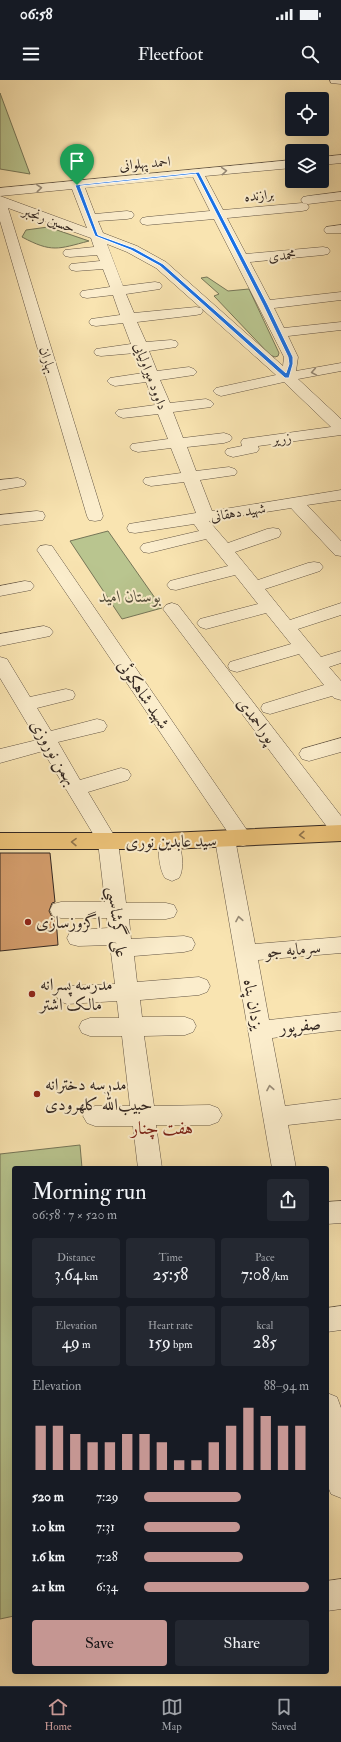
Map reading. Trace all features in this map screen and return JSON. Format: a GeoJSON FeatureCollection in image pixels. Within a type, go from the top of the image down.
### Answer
{"type":"FeatureCollection","features":[{"type":"Feature","properties":{"kind":"main road","name":"سید عابدین نوری"},"geometry":{"type":"LineString","coordinates":[[0,841],[169,841],[234,839],[341,832]]}},
{"type":"Feature","properties":{"kind":"street"},"geometry":{"type":"LineString","coordinates":[[329,161],[340,162]]}},
{"type":"Feature","properties":{"kind":"street","name":"احمد پهلوانی"},"geometry":{"type":"LineString","coordinates":[[0,192],[285,165]]}},
{"type":"Feature","properties":{"kind":"street"},"geometry":{"type":"LineString","coordinates":[[197,173],[266,305],[278,333],[291,357],[291,364],[287,377]]}},
{"type":"Feature","properties":{"kind":"street","name":"داوود میراولیایی"},"geometry":{"type":"LineString","coordinates":[[77,185],[178,443],[205,522],[254,587],[339,691]]}},
{"type":"Feature","properties":{"kind":"street","name":"برازنده"},"geometry":{"type":"LineString","coordinates":[[147,221],[219,216],[305,204],[341,196]]}},
{"type":"Feature","properties":{"kind":"street","name":"حسین رنجبر"},"geometry":{"type":"LineString","coordinates":[[0,200],[132,249],[161,265],[287,377],[341,429]]}},
{"type":"Feature","properties":{"kind":"street","name":"بهاران"},"geometry":{"type":"LineString","coordinates":[[0,204],[4,212],[95,516]]}},
{"type":"Feature","properties":{"kind":"street"},"geometry":{"type":"LineString","coordinates":[[90,218],[127,215]]}},
{"type":"Feature","properties":{"kind":"street"},"geometry":{"type":"LineString","coordinates":[[70,253],[102,250]]}},
{"type":"Feature","properties":{"kind":"street","name":"محمدی"},"geometry":{"type":"LineString","coordinates":[[241,259],[322,251]]}},
{"type":"Feature","properties":{"kind":"street"},"geometry":{"type":"LineString","coordinates":[[76,267],[108,265]]}},
{"type":"Feature","properties":{"kind":"street"},"geometry":{"type":"LineString","coordinates":[[87,294],[156,286]]}},
{"type":"Feature","properties":{"kind":"street"},"geometry":{"type":"LineString","coordinates":[[266,305],[341,296]]}},
{"type":"Feature","properties":{"kind":"street"},"geometry":{"type":"LineString","coordinates":[[96,322],[196,311]]}},
{"type":"Feature","properties":{"kind":"street"},"geometry":{"type":"LineString","coordinates":[[278,333],[341,326]]}},
{"type":"Feature","properties":{"kind":"street"},"geometry":{"type":"LineString","coordinates":[[101,352],[171,344]]}},
{"type":"Feature","properties":{"kind":"street"},"geometry":{"type":"LineString","coordinates":[[221,391],[341,367]]}},
{"type":"Feature","properties":{"kind":"street"},"geometry":{"type":"LineString","coordinates":[[115,381],[189,372]]}},
{"type":"Feature","properties":{"kind":"street"},"geometry":{"type":"LineString","coordinates":[[304,393],[317,399],[341,406]]}},
{"type":"Feature","properties":{"kind":"street"},"geometry":{"type":"LineString","coordinates":[[123,413],[206,404]]}},
{"type":"Feature","properties":{"kind":"street","name":"زریر"},"geometry":{"type":"LineString","coordinates":[[233,452],[251,449],[249,442],[341,429]]}},
{"type":"Feature","properties":{"kind":"street"},"geometry":{"type":"LineString","coordinates":[[138,447],[224,438]]}},
{"type":"Feature","properties":{"kind":"street"},"geometry":{"type":"LineString","coordinates":[[151,481],[190,475],[229,472]]}},
{"type":"Feature","properties":{"kind":"street"},"geometry":{"type":"LineString","coordinates":[[0,485],[18,483]]}},
{"type":"Feature","properties":{"kind":"street","name":"شهید دهقانی"},"geometry":{"type":"LineString","coordinates":[[135,528],[205,522],[341,495]]}},
{"type":"Feature","properties":{"kind":"street"},"geometry":{"type":"LineString","coordinates":[[295,503],[341,551]]}},
{"type":"Feature","properties":{"kind":"street"},"geometry":{"type":"LineString","coordinates":[[0,520],[37,516]]}},
{"type":"Feature","properties":{"kind":"street"},"geometry":{"type":"LineString","coordinates":[[149,548],[205,522]]}},
{"type":"Feature","properties":{"kind":"street"},"geometry":{"type":"LineString","coordinates":[[225,550],[273,533]]}},
{"type":"Feature","properties":{"kind":"street","name":"شهید شاهکوئی"},"geometry":{"type":"LineString","coordinates":[[46,550],[234,839]]}},
{"type":"Feature","properties":{"kind":"street"},"geometry":{"type":"LineString","coordinates":[[254,587],[314,567]]}},
{"type":"Feature","properties":{"kind":"street"},"geometry":{"type":"LineString","coordinates":[[176,586],[239,568]]}},
{"type":"Feature","properties":{"kind":"street"},"geometry":{"type":"LineString","coordinates":[[0,591],[24,586]]}},
{"type":"Feature","properties":{"kind":"street"},"geometry":{"type":"LineString","coordinates":[[206,623],[270,606]]}},
{"type":"Feature","properties":{"kind":"street","name":"پوراحمدی"},"geometry":{"type":"LineString","coordinates":[[172,609],[341,832]]}},
{"type":"Feature","properties":{"kind":"street"},"geometry":{"type":"LineString","coordinates":[[287,627],[341,609]]}},
{"type":"Feature","properties":{"kind":"street"},"geometry":{"type":"LineString","coordinates":[[0,640],[44,632]]}},
{"type":"Feature","properties":{"kind":"street"},"geometry":{"type":"LineString","coordinates":[[237,666],[303,647]]}},
{"type":"Feature","properties":{"kind":"street"},"geometry":{"type":"LineString","coordinates":[[317,665],[341,657]]}},
{"type":"Feature","properties":{"kind":"street","name":"بهمن نوروزی"},"geometry":{"type":"LineString","coordinates":[[0,663],[14,698],[48,741],[108,842]]}},
{"type":"Feature","properties":{"kind":"street"},"geometry":{"type":"LineString","coordinates":[[270,708],[339,691]]}},
{"type":"Feature","properties":{"kind":"street"},"geometry":{"type":"LineString","coordinates":[[14,698],[66,695]]}},
{"type":"Feature","properties":{"kind":"street"},"geometry":{"type":"LineString","coordinates":[[0,756],[97,726]]}},
{"type":"Feature","properties":{"kind":"street"},"geometry":{"type":"LineString","coordinates":[[309,754],[341,745]]}},
{"type":"Feature","properties":{"kind":"street"},"geometry":{"type":"LineString","coordinates":[[76,788],[121,775]]}},
{"type":"Feature","properties":{"kind":"street","name":"یزدان پناه"},"geometry":{"type":"LineString","coordinates":[[234,839],[245,953],[284,1166]]}},
{"type":"Feature","properties":{"kind":"street"},"geometry":{"type":"LineString","coordinates":[[169,841],[172,873]]}},
{"type":"Feature","properties":{"kind":"street","name":"علی گرشاسبی"},"geometry":{"type":"LineString","coordinates":[[108,842],[150,1166]]}},
{"type":"Feature","properties":{"kind":"street"},"geometry":{"type":"LineString","coordinates":[[61,910],[166,911]]}},
{"type":"Feature","properties":{"kind":"street"},"geometry":{"type":"LineString","coordinates":[[78,938],[121,942],[184,944]]}},
{"type":"Feature","properties":{"kind":"street","name":"سرمایه جو"},"geometry":{"type":"LineString","coordinates":[[245,953],[341,945]]}},
{"type":"Feature","properties":{"kind":"street"},"geometry":{"type":"LineString","coordinates":[[67,995],[199,986]]}},
{"type":"Feature","properties":{"kind":"street","name":"صفرپور"},"geometry":{"type":"LineString","coordinates":[[259,1030],[341,1021]]}},
{"type":"Feature","properties":{"kind":"street"},"geometry":{"type":"LineString","coordinates":[[90,1027],[132,1028],[185,1026]]}},
{"type":"Feature","properties":{"kind":"street"},"geometry":{"type":"LineString","coordinates":[[275,1117],[341,1109]]}},
{"type":"Feature","properties":{"kind":"street"},"geometry":{"type":"LineString","coordinates":[[95,1116],[210,1116]]}},
{"type":"Feature","properties":{"kind":"street"},"geometry":{"type":"LineString","coordinates":[[329,1213],[341,1212]]}},
{"type":"Feature","properties":{"kind":"street"},"geometry":{"type":"LineString","coordinates":[[329,1320],[341,1318]]}},
{"type":"Feature","properties":{"kind":"street"},"geometry":{"type":"LineString","coordinates":[[329,1413],[337,1441],[341,1484]]}},
{"type":"Feature","properties":{"kind":"street"},"geometry":{"type":"LineString","coordinates":[[329,1596],[341,1594]]}},
{"type":"Feature","properties":{"kind":"green space"},"geometry":{"type":"Polygon","coordinates":[[[0,93],[30,174],[0,169],[0,93]]]}},
{"type":"Feature","properties":{"kind":"green space"},"geometry":{"type":"Polygon","coordinates":[[[48,227],[89,241],[55,248],[41,246],[22,237],[26,230],[48,227]]]}},
{"type":"Feature","properties":{"kind":"green space"},"geometry":{"type":"Polygon","coordinates":[[[207,277],[228,291],[249,289],[279,353],[278,356],[275,357],[270,355],[214,296],[219,294],[201,278],[207,277]]]}},
{"type":"Feature","properties":{"kind":"green space","name":"بوستان امید"},"geometry":{"type":"Polygon","coordinates":[[[108,531],[162,608],[122,619],[70,541],[108,531]]]}},
{"type":"Feature","properties":{"kind":"green space"},"geometry":{"type":"Polygon","coordinates":[[[80,1145],[82,1166],[12,1166],[12,1616],[0,1619],[0,1154],[80,1145]]]}},
{"type":"Feature","properties":{"kind":"building","name":"اگزوزسازی"},"geometry":{"type":"Polygon","coordinates":[[[0,853],[50,853],[55,902],[52,903],[49,911],[52,917],[56,918],[58,945],[0,951],[0,853]]]}},
{"type":"Feature","properties":{"kind":"place","name":"اگزوزسازی"},"geometry":{"type":"Point","coordinates":[28,922]}},
{"type":"Feature","properties":{"kind":"place","name":"مدرسه پسرانه مالک اشتر"},"geometry":{"type":"Point","coordinates":[32,994]}},
{"type":"Feature","properties":{"kind":"place","name":"مدرسه دخترانه حبیب‌الله کلهرودی"},"geometry":{"type":"Point","coordinates":[37,1094]}},
{"type":"Feature","properties":{"kind":"district","name":"هفت چنار"},"geometry":{"type":"Point","coordinates":[162,1128]}},
{"type":"Feature","properties":{"kind":"route"},"geometry":{"type":"LineString","coordinates":[[197,173],[266,305],[278,333],[291,357],[290,369],[287,377],[172,273],[143,254],[97,236],[77,185],[197,173]]}}]}
